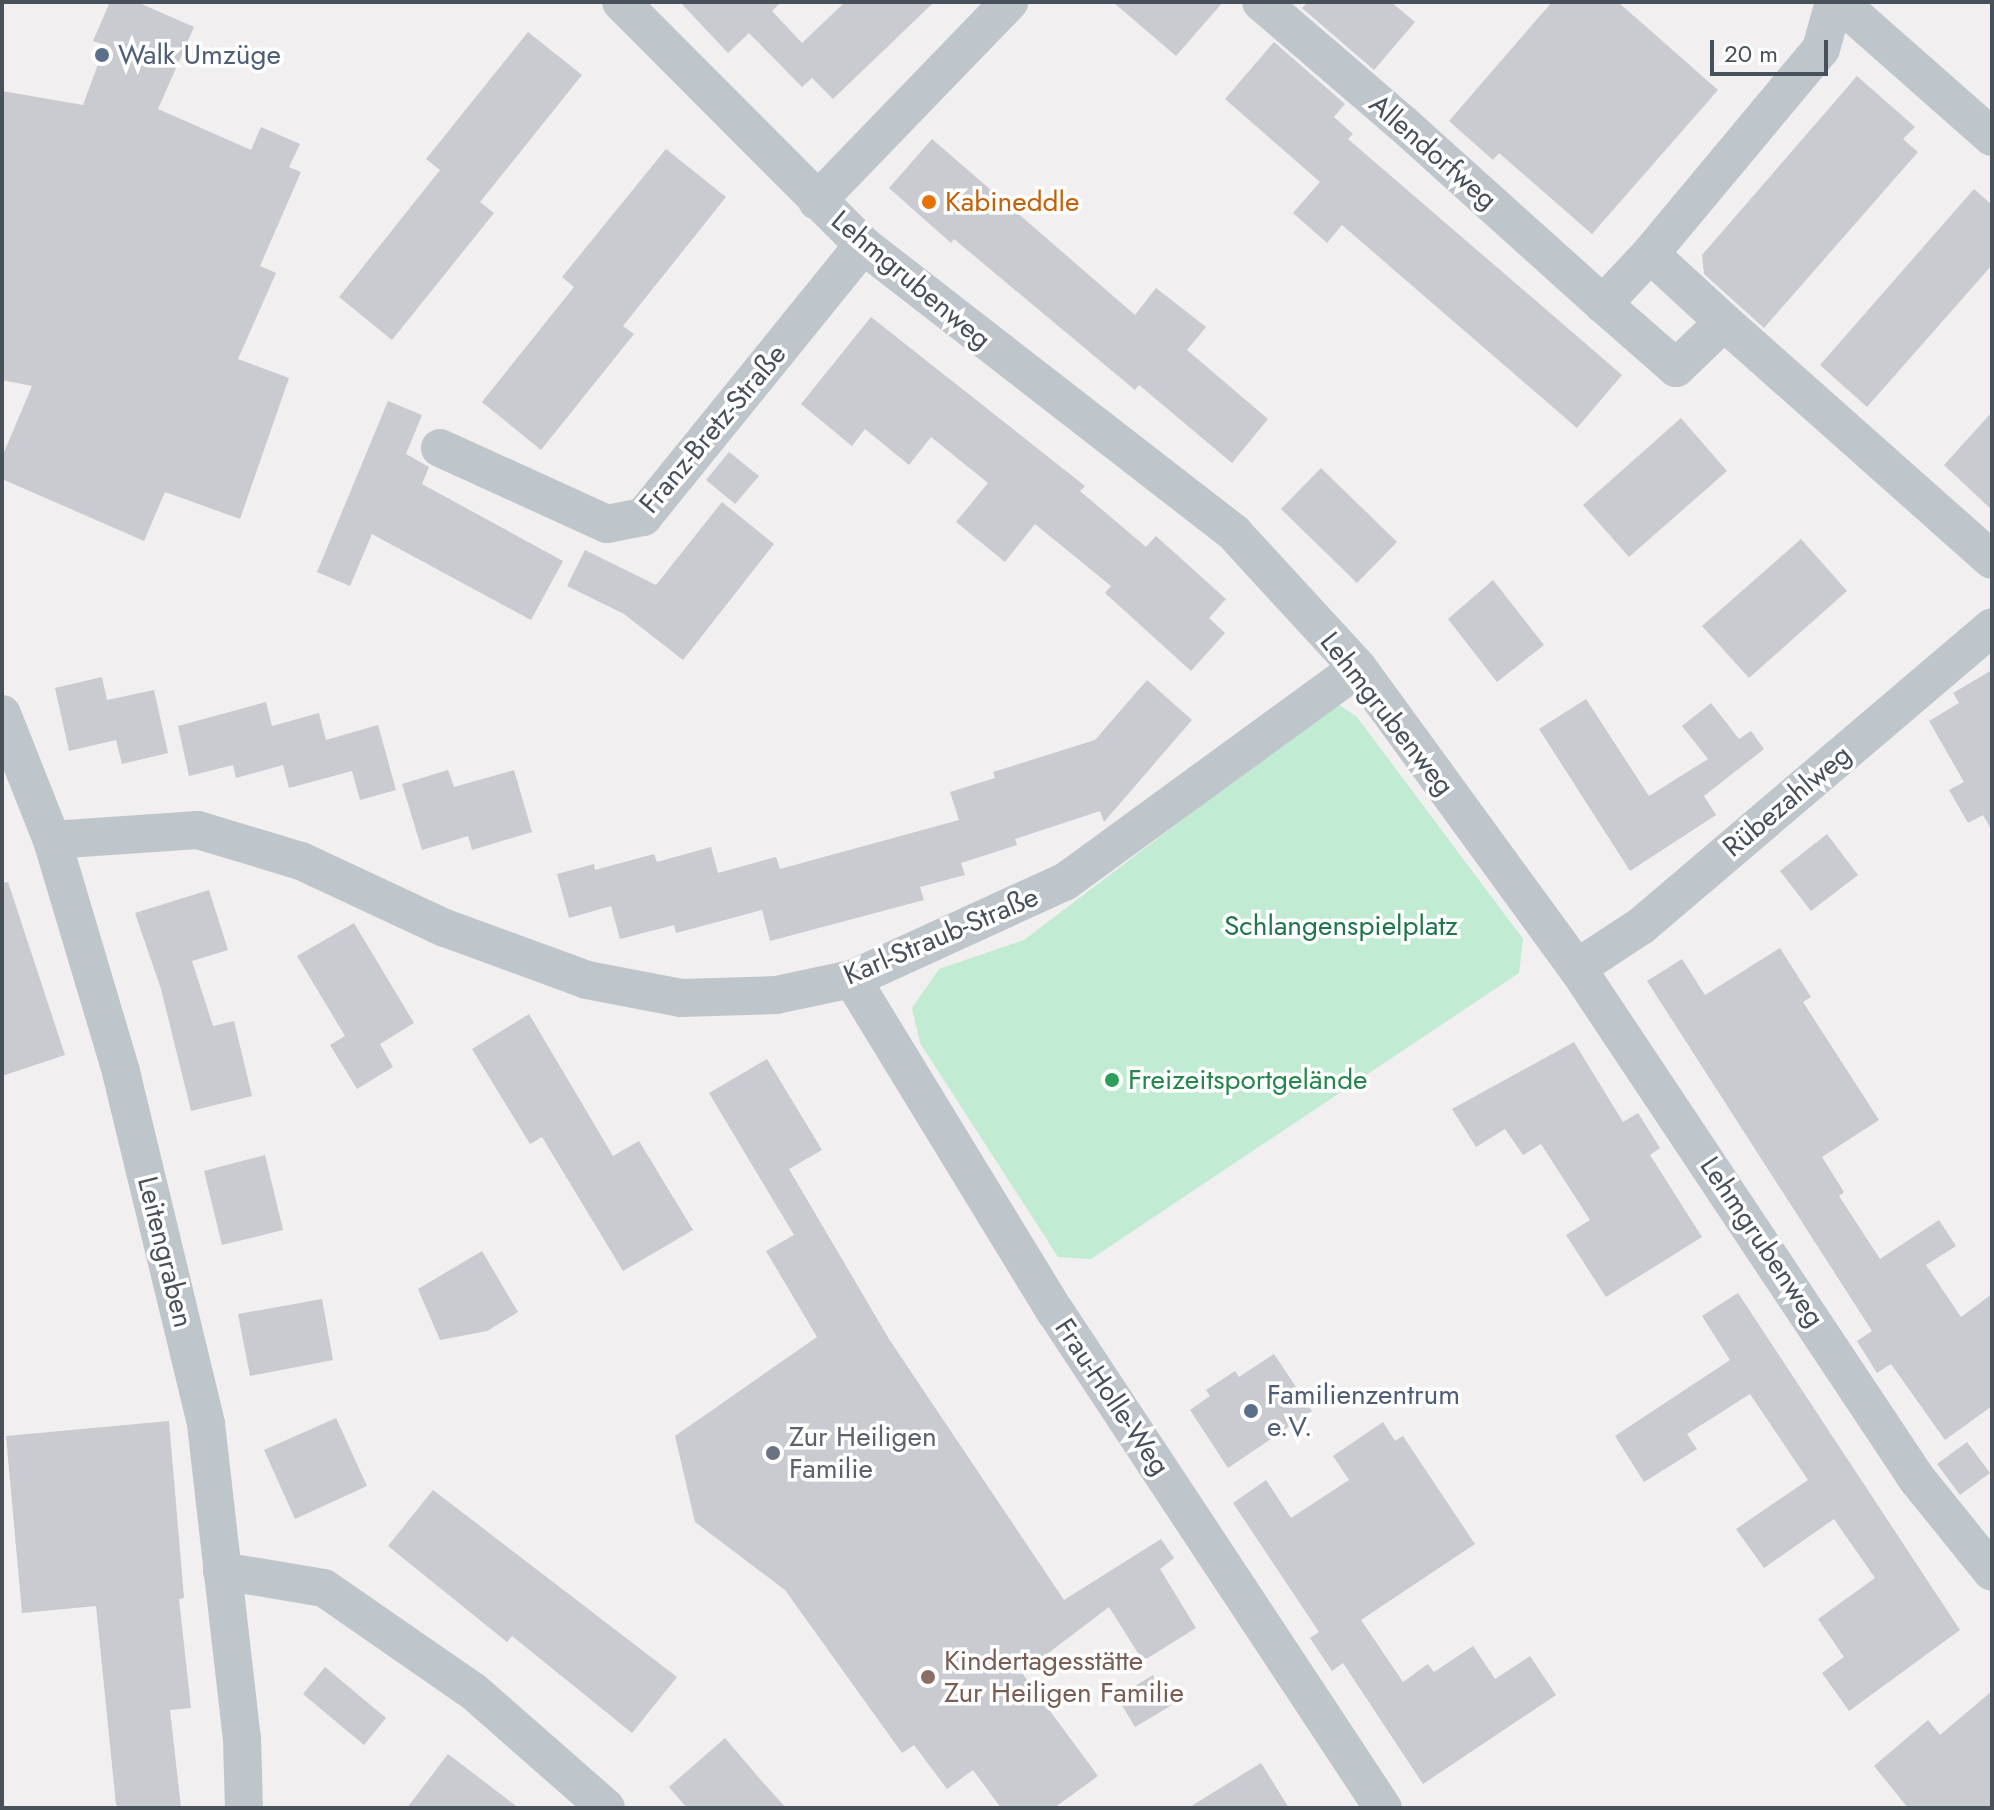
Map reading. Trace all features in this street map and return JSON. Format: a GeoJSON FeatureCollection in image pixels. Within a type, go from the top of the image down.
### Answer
{"type":"FeatureCollection","features":[{"type":"Feature","properties":{"kind":"street","name":"Lehmgrubenweg"},"geometry":{"type":"LineString","coordinates":[[621,2],[863,245],[1234,533],[1358,668],[1577,968],[1917,1479],[1992,1572]]}},
{"type":"Feature","properties":{"kind":"street"},"geometry":{"type":"LineString","coordinates":[[817,201],[1009,2]]}},
{"type":"Feature","properties":{"kind":"street","name":"Allendorfweg"},"geometry":{"type":"LineString","coordinates":[[1261,2],[1676,368],[1724,322]]}},
{"type":"Feature","properties":{"kind":"street"},"geometry":{"type":"LineString","coordinates":[[1603,304],[1650,254],[1821,49],[1837,2],[1992,137]]}},
{"type":"Feature","properties":{"kind":"street","name":"Franz-Bretz-Straße"},"geometry":{"type":"LineString","coordinates":[[440,448],[607,524],[643,517],[863,245]]}},
{"type":"Feature","properties":{"kind":"street"},"geometry":{"type":"LineString","coordinates":[[1650,254],[1992,560]]}},
{"type":"Feature","properties":{"kind":"street","name":"Rübezahlweg"},"geometry":{"type":"LineString","coordinates":[[1577,968],[1641,926],[1992,627]]}},
{"type":"Feature","properties":{"kind":"street","name":"Karl-Straub-Straße"},"geometry":{"type":"LineString","coordinates":[[52,840],[198,830],[301,861],[445,928],[587,980],[681,998],[776,995],[852,979],[1066,881],[1358,668]]}},
{"type":"Feature","properties":{"kind":"street","name":"Leitengraben"},"geometry":{"type":"LineString","coordinates":[[2,714],[52,840],[121,1072],[206,1424],[242,1738],[244,1808]]}},
{"type":"Feature","properties":{"kind":"street","name":"Frau-Holle-Weg"},"geometry":{"type":"LineString","coordinates":[[852,979],[1055,1311],[1383,1808]]}},
{"type":"Feature","properties":{"kind":"street"},"geometry":{"type":"LineString","coordinates":[[222,1571],[324,1588],[473,1691],[606,1808]]}},
{"type":"Feature","properties":{"kind":"green space","name":"Schlangenspielplatz"},"geometry":{"type":"Polygon","coordinates":[[[1336,703],[1357,717],[1523,939],[1519,973],[1091,1259],[1058,1257],[920,1043],[912,1008],[939,969],[1024,940],[1336,703]]]}},
{"type":"Feature","properties":{"kind":"building"},"geometry":{"type":"Polygon","coordinates":[[[110,2],[137,2],[194,27],[158,109],[251,150],[261,127],[300,144],[289,167],[301,172],[260,266],[276,273],[238,359],[289,378],[240,519],[165,492],[144,541],[2,479],[2,457],[32,386],[2,380],[2,91],[83,105],[105,45],[93,41],[110,2]]]}},
{"type":"Feature","properties":{"kind":"building"},"geometry":{"type":"Polygon","coordinates":[[[680,2],[781,2],[772,11],[802,43],[845,2],[934,2],[833,99],[812,78],[802,87],[749,33],[728,53],[680,2]]]}},
{"type":"Feature","properties":{"kind":"building"},"geometry":{"type":"Polygon","coordinates":[[[1113,2],[1223,2],[1176,56],[1113,2]]]}},
{"type":"Feature","properties":{"kind":"building"},"geometry":{"type":"Polygon","coordinates":[[[1308,2],[1391,2],[1415,22],[1374,70],[1302,8],[1308,2]]]}},
{"type":"Feature","properties":{"kind":"building"},"geometry":{"type":"Polygon","coordinates":[[[1552,2],[1618,2],[1718,90],[1592,234],[1499,153],[1493,160],[1449,121],[1552,2]]]}},
{"type":"Feature","properties":{"kind":"building"},"geometry":{"type":"Polygon","coordinates":[[[528,32],[582,75],[480,202],[494,213],[392,340],[339,297],[440,170],[426,159],[528,32]]]}},
{"type":"Feature","properties":{"kind":"building"},"geometry":{"type":"Polygon","coordinates":[[[1274,42],[1345,104],[1334,117],[1353,134],[1348,139],[1622,375],[1577,428],[1342,225],[1327,243],[1293,213],[1320,182],[1225,99],[1274,42]]]}},
{"type":"Feature","properties":{"kind":"building"},"geometry":{"type":"Polygon","coordinates":[[[1857,76],[1915,127],[1903,139],[1918,152],[1764,328],[1704,274],[1702,255],[1857,76]]]}},
{"type":"Feature","properties":{"kind":"building"},"geometry":{"type":"Polygon","coordinates":[[[932,139],[1135,315],[1156,288],[1206,327],[1187,350],[1268,419],[1232,463],[1139,385],[1135,390],[954,239],[951,243],[889,188],[932,139]]]}},
{"type":"Feature","properties":{"kind":"building"},"geometry":{"type":"Polygon","coordinates":[[[666,149],[726,197],[623,326],[634,334],[541,450],[482,402],[574,287],[562,277],[666,149]]]}},
{"type":"Feature","properties":{"kind":"building"},"geometry":{"type":"Polygon","coordinates":[[[1974,189],[1992,205],[1992,265],[1867,407],[1820,365],[1974,189]]]}},
{"type":"Feature","properties":{"kind":"building"},"geometry":{"type":"Polygon","coordinates":[[[871,317],[1085,486],[1080,491],[1146,547],[1156,536],[1226,599],[1209,618],[1225,633],[1191,671],[1105,593],[1111,586],[1035,524],[1005,562],[956,522],[988,483],[931,437],[909,465],[865,429],[852,446],[801,404],[871,317]]]}},
{"type":"Feature","properties":{"kind":"building"},"geometry":{"type":"Polygon","coordinates":[[[388,401],[422,415],[406,454],[429,467],[422,484],[563,561],[531,620],[372,534],[350,586],[317,572],[388,401]]]}},
{"type":"Feature","properties":{"kind":"building"},"geometry":{"type":"Polygon","coordinates":[[[1992,412],[1992,510],[1944,465],[1992,412]]]}},
{"type":"Feature","properties":{"kind":"building"},"geometry":{"type":"Polygon","coordinates":[[[1681,418],[1727,471],[1629,557],[1583,505],[1681,418]]]}},
{"type":"Feature","properties":{"kind":"building"},"geometry":{"type":"Polygon","coordinates":[[[729,452],[759,476],[735,504],[706,480],[729,452]]]}},
{"type":"Feature","properties":{"kind":"building"},"geometry":{"type":"Polygon","coordinates":[[[1321,468],[1397,542],[1357,583],[1281,509],[1321,468]]]}},
{"type":"Feature","properties":{"kind":"building"},"geometry":{"type":"Polygon","coordinates":[[[722,502],[774,544],[683,660],[624,614],[567,586],[585,550],[656,585],[722,502]]]}},
{"type":"Feature","properties":{"kind":"building"},"geometry":{"type":"Polygon","coordinates":[[[1801,539],[1847,591],[1749,678],[1702,626],[1801,539]]]}},
{"type":"Feature","properties":{"kind":"building"},"geometry":{"type":"Polygon","coordinates":[[[1493,580],[1544,645],[1497,682],[1448,619],[1493,580]]]}},
{"type":"Feature","properties":{"kind":"building"},"geometry":{"type":"Polygon","coordinates":[[[1992,670],[1992,831],[1983,815],[1968,823],[1949,790],[1964,782],[1929,721],[1959,703],[1953,693],[1992,670]]]}},
{"type":"Feature","properties":{"kind":"building"},"geometry":{"type":"Polygon","coordinates":[[[102,677],[107,700],[154,690],[168,753],[122,764],[116,740],[69,751],[55,688],[102,677]]]}},
{"type":"Feature","properties":{"kind":"building"},"geometry":{"type":"Polygon","coordinates":[[[1147,680],[1192,720],[1104,822],[1100,811],[1015,839],[1017,845],[961,863],[965,875],[920,887],[924,900],[770,941],[762,910],[676,933],[674,925],[620,939],[611,906],[569,918],[557,874],[594,864],[595,870],[654,854],[657,862],[711,847],[718,873],[776,857],[780,869],[959,820],[950,792],[995,778],[993,772],[1095,740],[1147,680]]]}},
{"type":"Feature","properties":{"kind":"building"},"geometry":{"type":"Polygon","coordinates":[[[1586,699],[1649,796],[1708,759],[1682,726],[1711,703],[1739,739],[1751,731],[1764,749],[1704,796],[1716,815],[1630,871],[1539,729],[1586,699]]]}},
{"type":"Feature","properties":{"kind":"building"},"geometry":{"type":"Polygon","coordinates":[[[266,702],[272,726],[319,713],[326,740],[378,725],[396,790],[360,800],[352,771],[289,788],[283,765],[236,778],[233,765],[189,776],[178,726],[266,702]]]}},
{"type":"Feature","properties":{"kind":"building"},"geometry":{"type":"Polygon","coordinates":[[[448,770],[454,787],[514,770],[532,832],[472,850],[468,836],[422,850],[402,784],[448,770]]]}},
{"type":"Feature","properties":{"kind":"building"},"geometry":{"type":"Polygon","coordinates":[[[1827,834],[1858,875],[1811,911],[1780,871],[1827,834]]]}},
{"type":"Feature","properties":{"kind":"building"},"geometry":{"type":"Polygon","coordinates":[[[8,882],[65,1055],[2,1076],[2,883],[8,882]]]}},
{"type":"Feature","properties":{"kind":"building"},"geometry":{"type":"Polygon","coordinates":[[[209,890],[228,950],[192,961],[213,1026],[234,1021],[252,1096],[191,1111],[161,989],[135,913],[209,890]]]}},
{"type":"Feature","properties":{"kind":"building"},"geometry":{"type":"Polygon","coordinates":[[[354,923],[414,1023],[380,1044],[393,1067],[357,1089],[330,1045],[345,1036],[297,956],[354,923]]]}},
{"type":"Feature","properties":{"kind":"building"},"geometry":{"type":"Polygon","coordinates":[[[1780,948],[1811,997],[1803,1002],[1879,1120],[1822,1157],[1844,1192],[1839,1196],[1880,1259],[1939,1220],[1956,1246],[1926,1265],[1961,1317],[1992,1294],[1992,1406],[1945,1440],[1891,1364],[1877,1373],[1857,1341],[1872,1331],[1647,981],[1682,959],[1705,995],[1780,948]]]}},
{"type":"Feature","properties":{"kind":"building"},"geometry":{"type":"Polygon","coordinates":[[[529,1014],[613,1156],[639,1141],[693,1230],[623,1271],[542,1137],[530,1144],[472,1049],[529,1014]]]}},
{"type":"Feature","properties":{"kind":"building"},"geometry":{"type":"Polygon","coordinates":[[[1574,1042],[1623,1122],[1638,1113],[1660,1148],[1650,1155],[1702,1237],[1606,1297],[1566,1235],[1590,1220],[1541,1144],[1523,1155],[1505,1129],[1476,1147],[1452,1109],[1574,1042]]]}},
{"type":"Feature","properties":{"kind":"building"},"geometry":{"type":"Polygon","coordinates":[[[767,1059],[822,1150],[789,1169],[889,1339],[1064,1600],[1161,1539],[1174,1558],[1160,1569],[1196,1628],[1143,1661],[1109,1607],[1022,1673],[1098,1776],[1054,1808],[1001,1808],[973,1770],[947,1789],[914,1745],[902,1753],[785,1590],[695,1522],[675,1436],[817,1337],[766,1251],[794,1235],[709,1093],[767,1059]]]}},
{"type":"Feature","properties":{"kind":"building"},"geometry":{"type":"Polygon","coordinates":[[[265,1155],[283,1230],[222,1245],[204,1171],[265,1155]]]}},
{"type":"Feature","properties":{"kind":"building"},"geometry":{"type":"Polygon","coordinates":[[[482,1251],[518,1312],[487,1331],[440,1340],[418,1289],[482,1251]]]}},
{"type":"Feature","properties":{"kind":"building"},"geometry":{"type":"Polygon","coordinates":[[[1738,1293],[1960,1630],[1849,1711],[1822,1673],[1844,1657],[1818,1619],[1875,1578],[1834,1519],[1764,1568],[1736,1529],[1808,1480],[1750,1394],[1687,1434],[1697,1449],[1644,1482],[1615,1436],[1730,1360],[1702,1316],[1738,1293]]]}},
{"type":"Feature","properties":{"kind":"building"},"geometry":{"type":"Polygon","coordinates":[[[322,1299],[333,1360],[250,1376],[238,1314],[322,1299]]]}},
{"type":"Feature","properties":{"kind":"building","name":"Familienzentrum e.V."},"geometry":{"type":"Polygon","coordinates":[[[1274,1354],[1312,1411],[1228,1468],[1190,1410],[1210,1396],[1206,1390],[1235,1371],[1239,1377],[1274,1354]]]}},
{"type":"Feature","properties":{"kind":"building"},"geometry":{"type":"Polygon","coordinates":[[[336,1418],[367,1486],[295,1519],[264,1450],[336,1418]]]}},
{"type":"Feature","properties":{"kind":"building"},"geometry":{"type":"Polygon","coordinates":[[[169,1421],[184,1598],[179,1599],[191,1708],[170,1710],[181,1808],[123,1808],[116,1805],[96,1606],[22,1613],[6,1436],[169,1421]]]}},
{"type":"Feature","properties":{"kind":"building"},"geometry":{"type":"Polygon","coordinates":[[[1383,1422],[1395,1441],[1403,1436],[1475,1544],[1361,1620],[1403,1682],[1428,1664],[1434,1672],[1473,1646],[1495,1679],[1530,1656],[1556,1695],[1423,1784],[1343,1663],[1332,1671],[1310,1638],[1319,1632],[1233,1503],[1266,1480],[1291,1518],[1349,1480],[1333,1456],[1383,1422]]]}},
{"type":"Feature","properties":{"kind":"building"},"geometry":{"type":"Polygon","coordinates":[[[1967,1442],[1990,1473],[1960,1495],[1937,1464],[1967,1442]]]}},
{"type":"Feature","properties":{"kind":"building"},"geometry":{"type":"Polygon","coordinates":[[[433,1490],[677,1677],[632,1733],[512,1636],[507,1642],[388,1546],[433,1490]]]}},
{"type":"Feature","properties":{"kind":"building"},"geometry":{"type":"Polygon","coordinates":[[[325,1667],[386,1718],[364,1745],[303,1694],[325,1667]]]}},
{"type":"Feature","properties":{"kind":"building"},"geometry":{"type":"Polygon","coordinates":[[[1153,1675],[1172,1705],[1135,1727],[1117,1697],[1153,1675]]]}},
{"type":"Feature","properties":{"kind":"building"},"geometry":{"type":"Polygon","coordinates":[[[1992,1691],[1992,1808],[1908,1808],[1874,1766],[1928,1720],[1940,1735],[1992,1691]]]}},
{"type":"Feature","properties":{"kind":"building"},"geometry":{"type":"Polygon","coordinates":[[[725,1738],[786,1808],[687,1808],[669,1787],[725,1738]]]}},
{"type":"Feature","properties":{"kind":"building"},"geometry":{"type":"Polygon","coordinates":[[[448,1754],[519,1808],[407,1808],[448,1754]]]}},
{"type":"Feature","properties":{"kind":"building"},"geometry":{"type":"Polygon","coordinates":[[[1261,1763],[1289,1808],[1188,1808],[1261,1763]]]}},
{"type":"Feature","properties":{"kind":"place","name":"Walk Umzüge"},"geometry":{"type":"Point","coordinates":[102,55]}},
{"type":"Feature","properties":{"kind":"place","name":"Kabineddle"},"geometry":{"type":"Point","coordinates":[929,202]}},
{"type":"Feature","properties":{"kind":"place","name":"Freizeitsportgelände"},"geometry":{"type":"Point","coordinates":[1112,1080]}},
{"type":"Feature","properties":{"kind":"place","name":"Familienzentrum e.V."},"geometry":{"type":"Point","coordinates":[1251,1411]}},
{"type":"Feature","properties":{"kind":"place","name":"Zur Heiligen Familie"},"geometry":{"type":"Point","coordinates":[773,1453]}},
{"type":"Feature","properties":{"kind":"place","name":"Kindertagesstätte Zur Heiligen Familie"},"geometry":{"type":"Point","coordinates":[928,1677]}}]}
